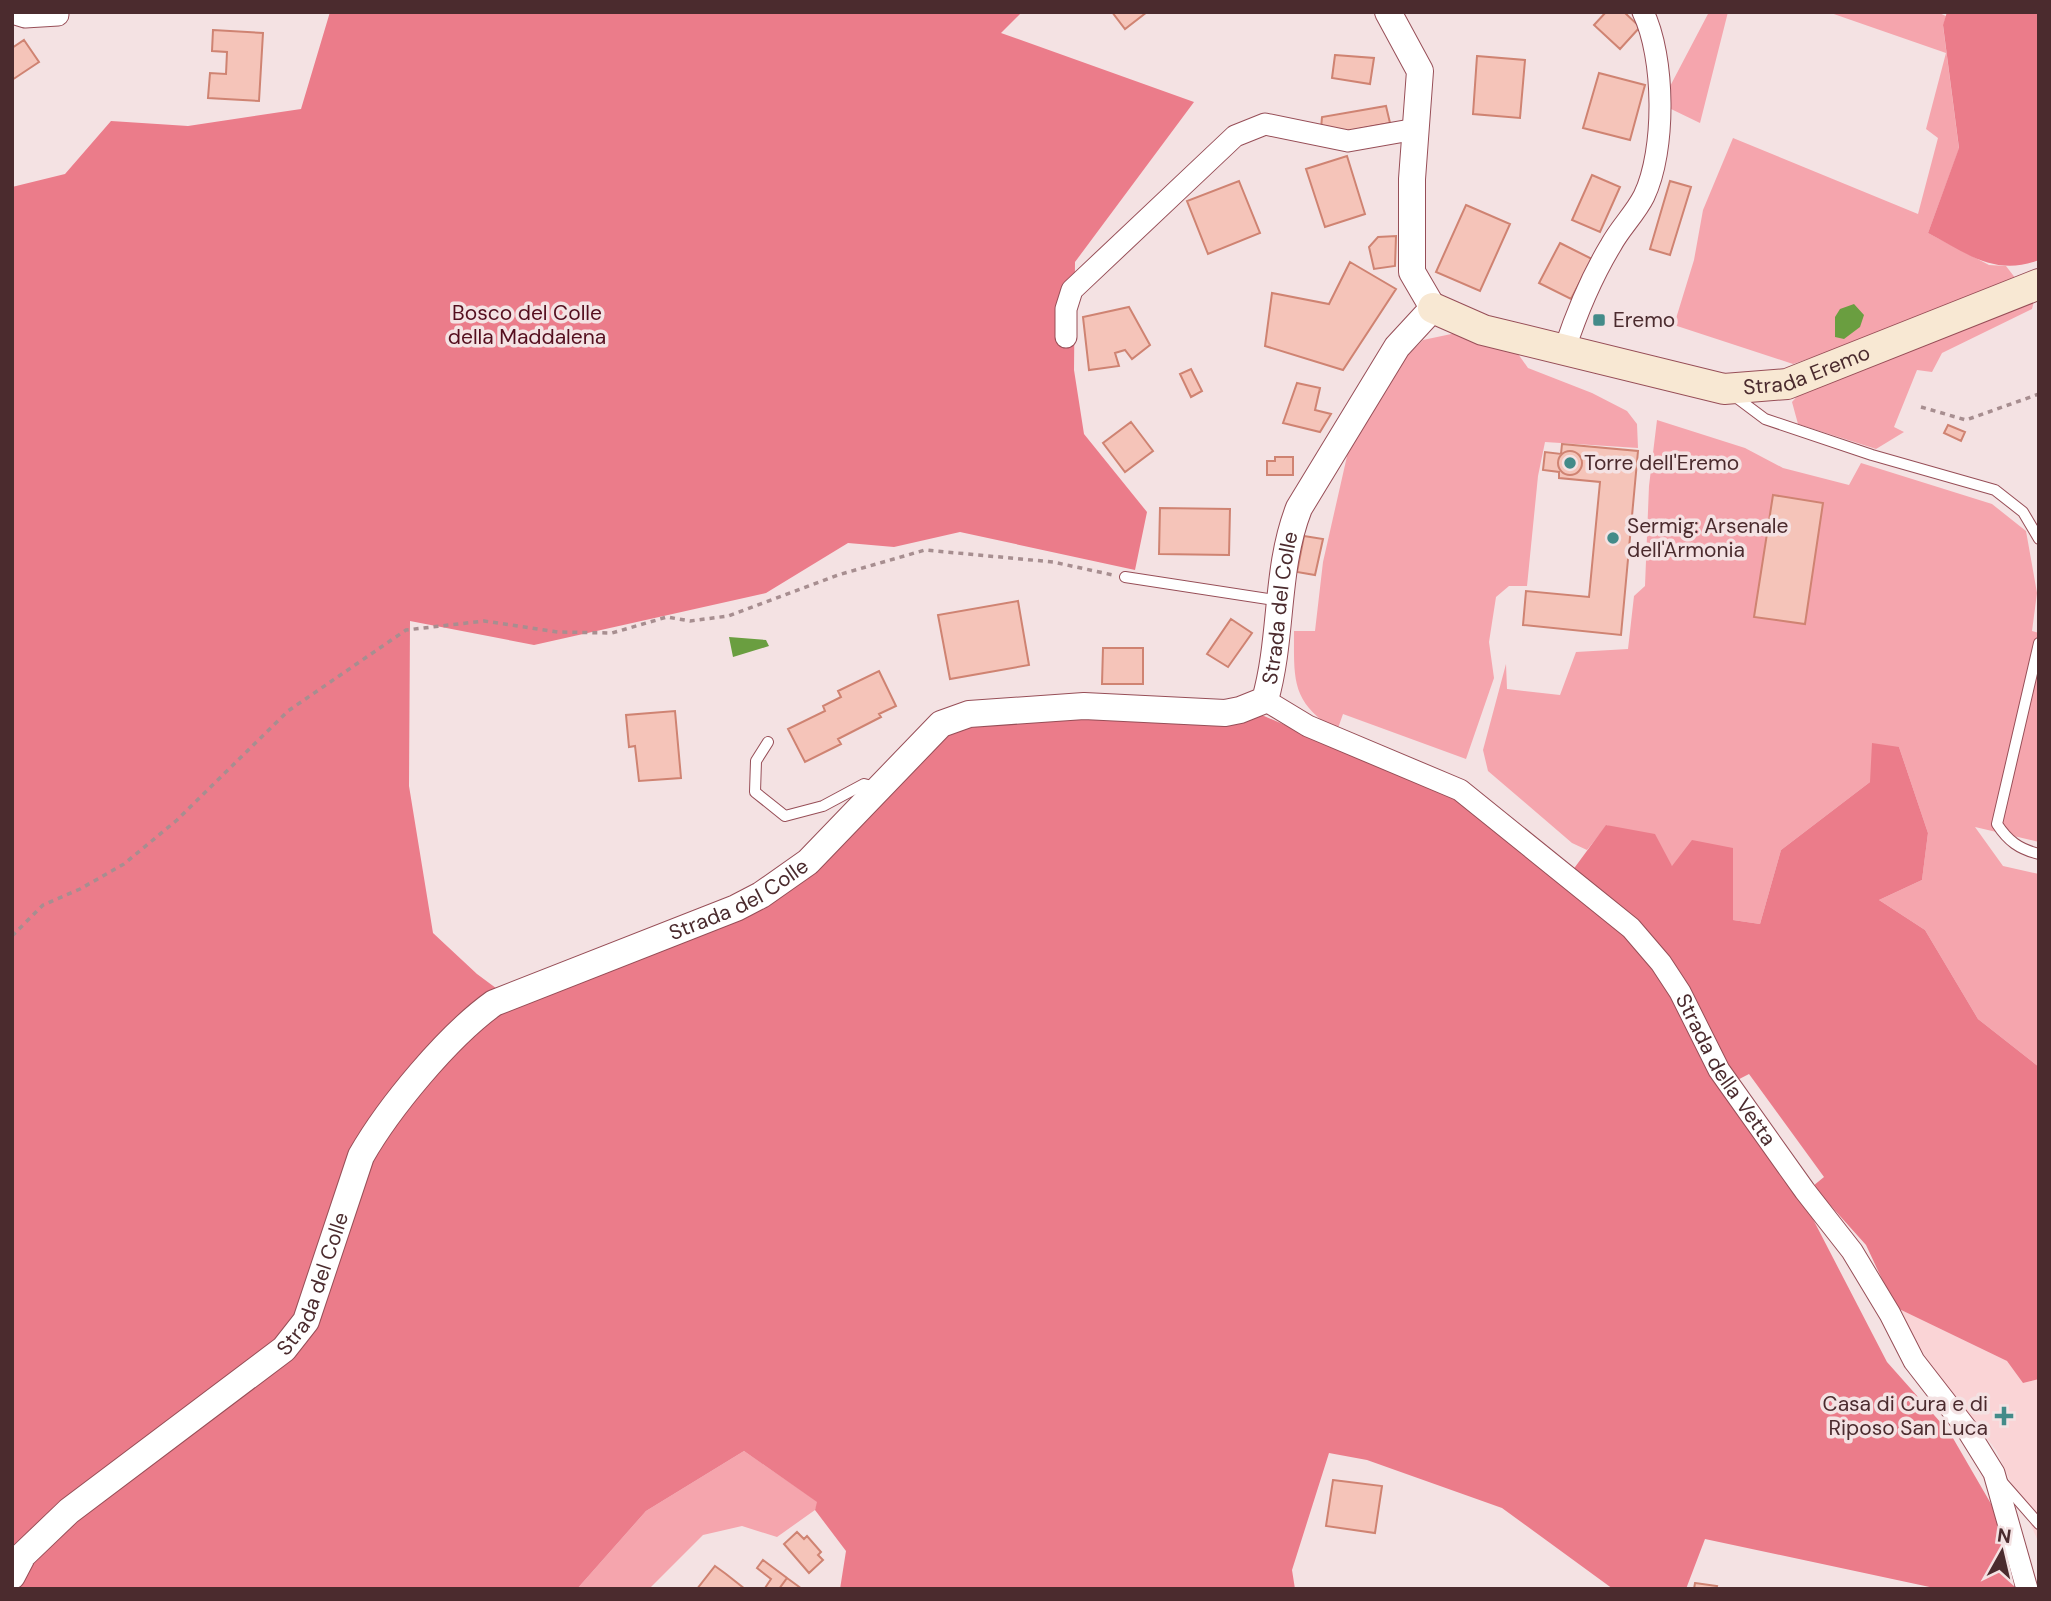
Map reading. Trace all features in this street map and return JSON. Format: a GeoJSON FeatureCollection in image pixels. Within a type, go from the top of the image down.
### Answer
{"type":"FeatureCollection","features":[{"type":"Feature","properties":{"kind":"main road","name":"Strada Eremo"},"geometry":{"type":"LineString","coordinates":[[1433,308],[1483,330],[1724,389],[1787,384],[2039,284]]}},
{"type":"Feature","properties":{"kind":"street"},"geometry":{"type":"LineString","coordinates":[[1388,12],[1420,71],[1412,272],[1433,308]]}},
{"type":"Feature","properties":{"kind":"street"},"geometry":{"type":"LineString","coordinates":[[1565,348],[1578,309],[1605,256],[1644,195],[1656,154],[1660,105],[1653,35],[1643,12]]}},
{"type":"Feature","properties":{"kind":"street"},"geometry":{"type":"LineString","coordinates":[[12,13],[26,17],[53,14]]}},
{"type":"Feature","properties":{"kind":"street"},"geometry":{"type":"LineString","coordinates":[[1066,337],[1066,309],[1072,290],[1235,136],[1265,124],[1348,141],[1416,129]]}},
{"type":"Feature","properties":{"kind":"street","name":"Strada del Colle"},"geometry":{"type":"LineString","coordinates":[[12,1576],[23,1555],[69,1511],[284,1349],[297,1335],[306,1321],[361,1156],[392,1107],[481,1012],[494,1003],[736,908],[761,895],[808,862],[941,724],[970,714],[1084,706],[1225,713],[1265,700],[1273,673],[1289,534],[1299,508],[1396,347],[1433,308]]}},
{"type":"Feature","properties":{"kind":"street","name":"Strada della Vetta"},"geometry":{"type":"LineString","coordinates":[[1265,700],[1308,726],[1460,790],[1630,928],[1661,963],[1680,992],[1719,1070],[1805,1191],[1852,1251],[1891,1314],[1914,1362],[1966,1428],[1994,1474],[2027,1589]]}},
{"type":"Feature","properties":{"kind":"lane"},"geometry":{"type":"LineString","coordinates":[[1724,389],[1765,419],[1872,455],[1995,490],[2023,512],[2039,539]]}},
{"type":"Feature","properties":{"kind":"lane"},"geometry":{"type":"LineString","coordinates":[[1125,577],[1280,601]]}},
{"type":"Feature","properties":{"kind":"lane"},"geometry":{"type":"LineString","coordinates":[[2039,643],[1997,824],[2006,839],[2023,850],[2039,854]]}},
{"type":"Feature","properties":{"kind":"lane"},"geometry":{"type":"LineString","coordinates":[[768,742],[756,761],[755,792],[785,816],[823,806],[864,784],[879,788]]}},
{"type":"Feature","properties":{"kind":"lane"},"geometry":{"type":"LineString","coordinates":[[1994,1474],[2039,1524]]}},
{"type":"Feature","properties":{"kind":"path"},"geometry":{"type":"LineString","coordinates":[[1921,407],[1966,420],[2039,394]]}},
{"type":"Feature","properties":{"kind":"path"},"geometry":{"type":"LineString","coordinates":[[12,936],[43,905],[80,889],[124,864],[177,820],[288,711],[406,630],[484,621],[558,632],[612,633],[667,617],[690,621],[728,616],[838,575],[925,550],[1053,562],[1125,577]]}},
{"type":"Feature","properties":{"kind":"shaded area"},"geometry":{"type":"Polygon","coordinates":[[[1709,12],[1728,12],[1700,123],[1671,109],[1667,92],[1709,12]]]}},
{"type":"Feature","properties":{"kind":"shaded area"},"geometry":{"type":"Polygon","coordinates":[[[1828,12],[1937,12],[1946,16],[1943,26],[1959,149],[1928,233],[1989,265],[2006,266],[2016,279],[1900,327],[1793,364],[1674,325],[1694,260],[1703,210],[1733,138],[1918,214],[1938,138],[1926,129],[1946,53],[1828,12]]]}},
{"type":"Feature","properties":{"kind":"shaded area"},"geometry":{"type":"Polygon","coordinates":[[[2035,297],[2032,309],[1942,353],[1932,372],[1917,370],[1894,427],[1904,432],[1876,449],[1798,424],[1792,402],[1807,385],[2035,297]]]}},
{"type":"Feature","properties":{"kind":"shaded area"},"geometry":{"type":"Polygon","coordinates":[[[1854,304],[1864,315],[1860,327],[1844,339],[1835,337],[1835,317],[1840,309],[1854,304]]]}},
{"type":"Feature","properties":{"kind":"shaded area"},"geometry":{"type":"Polygon","coordinates":[[[1456,333],[1516,351],[1528,368],[1592,393],[1627,411],[1637,424],[1638,448],[1545,442],[1538,476],[1527,586],[1509,586],[1496,597],[1489,642],[1494,678],[1466,759],[1343,714],[1337,731],[1303,700],[1295,677],[1294,664],[1294,631],[1315,631],[1323,562],[1350,443],[1388,375],[1423,340],[1456,333]]]}},
{"type":"Feature","properties":{"kind":"shaded area"},"geometry":{"type":"Polygon","coordinates":[[[1657,420],[1745,448],[1783,468],[1849,485],[1861,463],[1992,504],[2026,531],[2037,593],[2032,631],[2039,633],[2039,842],[1975,827],[2003,866],[2039,874],[2039,1067],[1978,1019],[1925,930],[1879,900],[1922,880],[1928,833],[1899,747],[1870,782],[1781,850],[1760,924],[1733,920],[1672,866],[1607,825],[1587,850],[1572,843],[1488,771],[1483,750],[1506,664],[1507,689],[1560,695],[1576,652],[1628,649],[1634,596],[1645,586],[1649,486],[1657,420]]]}},
{"type":"Feature","properties":{"kind":"shaded area"},"geometry":{"type":"Polygon","coordinates":[[[729,637],[766,640],[769,646],[733,657],[729,637]]]}},
{"type":"Feature","properties":{"kind":"shaded area","name":"Casa di Cura e di Riposo San Luca"},"geometry":{"type":"Polygon","coordinates":[[[1895,1307],[2007,1361],[2023,1383],[2039,1379],[2039,1543],[1996,1450],[1935,1372],[1895,1307]]]}},
{"type":"Feature","properties":{"kind":"shaded area"},"geometry":{"type":"Polygon","coordinates":[[[744,1451],[818,1502],[815,1510],[777,1537],[742,1526],[703,1535],[649,1589],[577,1589],[646,1511],[744,1451]]]}},
{"type":"Feature","properties":{"kind":"green space","name":"Bosco del Colle della Maddalena"},"geometry":{"type":"Polygon","coordinates":[[[330,12],[1022,12],[1001,33],[1194,102],[1075,262],[1074,370],[1084,434],[1147,512],[1135,570],[960,532],[894,547],[848,543],[766,593],[534,645],[410,621],[409,786],[433,933],[477,974],[512,1000],[801,880],[944,732],[1013,721],[1110,716],[1264,716],[1457,799],[1564,882],[1606,825],[1655,834],[1672,866],[1692,840],[1733,848],[1733,920],[1760,924],[1781,850],[1870,782],[1872,743],[1899,747],[1928,833],[1922,880],[1879,900],[1925,930],[1978,1019],[2039,1067],[2039,1379],[2023,1383],[2007,1361],[1895,1307],[1866,1245],[1813,1186],[1824,1177],[1749,1074],[1720,1089],[1801,1196],[1887,1362],[1950,1433],[1994,1509],[2017,1589],[1939,1589],[1705,1539],[1686,1589],[1613,1589],[1502,1508],[1367,1460],[1329,1453],[1292,1570],[1295,1589],[840,1589],[846,1551],[815,1510],[817,1502],[744,1451],[646,1511],[577,1589],[12,1589],[12,187],[65,174],[111,121],[188,126],[301,109],[330,12]]]}},
{"type":"Feature","properties":{"kind":"green space"},"geometry":{"type":"Polygon","coordinates":[[[1947,12],[2039,12],[2039,260],[2023,265],[1995,264],[1968,255],[1928,233],[1959,148],[1943,25],[1947,12]]]}},
{"type":"Feature","properties":{"kind":"building"},"geometry":{"type":"Polygon","coordinates":[[[1112,12],[1147,12],[1125,29],[1112,12]]]}},
{"type":"Feature","properties":{"kind":"building"},"geometry":{"type":"Polygon","coordinates":[[[1606,12],[1624,12],[1640,27],[1620,49],[1594,25],[1606,12]]]}},
{"type":"Feature","properties":{"kind":"building"},"geometry":{"type":"Polygon","coordinates":[[[213,30],[263,33],[259,101],[208,98],[210,73],[226,74],[227,52],[212,51],[213,30]]]}},
{"type":"Feature","properties":{"kind":"building"},"geometry":{"type":"Polygon","coordinates":[[[24,40],[39,62],[12,80],[12,48],[24,40]]]}},
{"type":"Feature","properties":{"kind":"building"},"geometry":{"type":"Polygon","coordinates":[[[1335,55],[1374,58],[1370,84],[1332,78],[1335,55]]]}},
{"type":"Feature","properties":{"kind":"building"},"geometry":{"type":"Polygon","coordinates":[[[1477,56],[1525,60],[1520,118],[1473,114],[1477,56]]]}},
{"type":"Feature","properties":{"kind":"building"},"geometry":{"type":"Polygon","coordinates":[[[1599,73],[1645,85],[1630,140],[1583,128],[1599,73]]]}},
{"type":"Feature","properties":{"kind":"building"},"geometry":{"type":"Polygon","coordinates":[[[1386,106],[1390,123],[1343,132],[1321,129],[1322,117],[1386,106]]]}},
{"type":"Feature","properties":{"kind":"building"},"geometry":{"type":"Polygon","coordinates":[[[1347,156],[1365,214],[1325,227],[1306,169],[1347,156]]]}},
{"type":"Feature","properties":{"kind":"building"},"geometry":{"type":"Polygon","coordinates":[[[1592,175],[1620,187],[1600,232],[1572,220],[1592,175]]]}},
{"type":"Feature","properties":{"kind":"building"},"geometry":{"type":"Polygon","coordinates":[[[1239,181],[1260,233],[1208,254],[1187,201],[1239,181]]]}},
{"type":"Feature","properties":{"kind":"building"},"geometry":{"type":"Polygon","coordinates":[[[1670,181],[1691,187],[1670,255],[1650,249],[1670,181]]]}},
{"type":"Feature","properties":{"kind":"building"},"geometry":{"type":"Polygon","coordinates":[[[1466,205],[1510,224],[1480,291],[1436,272],[1466,205]]]}},
{"type":"Feature","properties":{"kind":"building"},"geometry":{"type":"Polygon","coordinates":[[[1396,236],[1395,266],[1374,269],[1369,247],[1378,237],[1396,236]]]}},
{"type":"Feature","properties":{"kind":"building"},"geometry":{"type":"Polygon","coordinates":[[[1560,243],[1592,259],[1571,299],[1539,283],[1560,243]]]}},
{"type":"Feature","properties":{"kind":"building"},"geometry":{"type":"Polygon","coordinates":[[[1350,262],[1396,289],[1343,370],[1265,346],[1272,293],[1329,304],[1350,262]]]}},
{"type":"Feature","properties":{"kind":"building"},"geometry":{"type":"Polygon","coordinates":[[[1129,307],[1150,345],[1132,359],[1125,350],[1115,353],[1119,366],[1089,370],[1083,317],[1129,307]]]}},
{"type":"Feature","properties":{"kind":"building"},"geometry":{"type":"Polygon","coordinates":[[[1191,369],[1202,391],[1191,397],[1180,374],[1191,369]]]}},
{"type":"Feature","properties":{"kind":"building"},"geometry":{"type":"Polygon","coordinates":[[[1297,383],[1320,388],[1315,410],[1331,414],[1320,432],[1283,423],[1297,383]]]}},
{"type":"Feature","properties":{"kind":"building"},"geometry":{"type":"Polygon","coordinates":[[[1131,422],[1153,451],[1125,472],[1103,443],[1131,422]]]}},
{"type":"Feature","properties":{"kind":"building"},"geometry":{"type":"Polygon","coordinates":[[[1948,425],[1965,432],[1961,441],[1944,433],[1948,425]]]}},
{"type":"Feature","properties":{"kind":"building","name":"Sermig: Arsenale dell'Armonia"},"geometry":{"type":"Polygon","coordinates":[[[1562,444],[1638,451],[1621,635],[1523,625],[1526,591],[1589,597],[1600,482],[1559,478],[1559,472],[1543,470],[1545,452],[1561,454],[1562,444]]]}},
{"type":"Feature","properties":{"kind":"building","name":"Torre dell'Eremo"},"geometry":{"type":"Polygon","coordinates":[[[1570,451],[1578,455],[1582,463],[1578,471],[1570,475],[1562,471],[1558,463],[1562,455],[1570,451]]]}},
{"type":"Feature","properties":{"kind":"building"},"geometry":{"type":"Polygon","coordinates":[[[1275,457],[1293,457],[1293,475],[1267,475],[1267,461],[1275,461],[1275,457]]]}},
{"type":"Feature","properties":{"kind":"building"},"geometry":{"type":"Polygon","coordinates":[[[1773,495],[1823,503],[1805,624],[1754,617],[1773,495]]]}},
{"type":"Feature","properties":{"kind":"building"},"geometry":{"type":"Polygon","coordinates":[[[1160,508],[1230,509],[1229,555],[1159,554],[1160,508]]]}},
{"type":"Feature","properties":{"kind":"building"},"geometry":{"type":"Polygon","coordinates":[[[1304,536],[1323,539],[1315,575],[1297,572],[1304,536]]]}},
{"type":"Feature","properties":{"kind":"building"},"geometry":{"type":"Polygon","coordinates":[[[1018,601],[1029,665],[950,679],[938,615],[1018,601]]]}},
{"type":"Feature","properties":{"kind":"building"},"geometry":{"type":"Polygon","coordinates":[[[1231,619],[1252,633],[1228,667],[1207,654],[1231,619]]]}},
{"type":"Feature","properties":{"kind":"building"},"geometry":{"type":"Polygon","coordinates":[[[1103,648],[1143,648],[1143,684],[1102,684],[1103,648]]]}},
{"type":"Feature","properties":{"kind":"building"},"geometry":{"type":"Polygon","coordinates":[[[879,671],[896,706],[879,714],[881,717],[838,739],[841,744],[805,762],[788,729],[825,711],[823,706],[841,697],[838,691],[879,671]]]}},
{"type":"Feature","properties":{"kind":"building"},"geometry":{"type":"Polygon","coordinates":[[[675,711],[681,778],[639,781],[635,746],[629,747],[626,715],[675,711]]]}},
{"type":"Feature","properties":{"kind":"building"},"geometry":{"type":"Polygon","coordinates":[[[1333,1480],[1382,1486],[1375,1533],[1326,1526],[1333,1480]]]}},
{"type":"Feature","properties":{"kind":"building"},"geometry":{"type":"Polygon","coordinates":[[[797,1532],[804,1539],[807,1536],[821,1552],[818,1555],[823,1560],[809,1573],[784,1544],[797,1532]]]}},
{"type":"Feature","properties":{"kind":"building"},"geometry":{"type":"Polygon","coordinates":[[[763,1560],[787,1578],[779,1589],[765,1588],[771,1579],[757,1568],[763,1560]]]}},
{"type":"Feature","properties":{"kind":"building"},"geometry":{"type":"Polygon","coordinates":[[[715,1566],[726,1574],[745,1589],[697,1589],[715,1566]]]}},
{"type":"Feature","properties":{"kind":"building"},"geometry":{"type":"Polygon","coordinates":[[[787,1578],[802,1589],[779,1589],[787,1578]]]}},
{"type":"Feature","properties":{"kind":"building"},"geometry":{"type":"Polygon","coordinates":[[[1695,1583],[1717,1586],[1716,1589],[1694,1589],[1695,1583]]]}},
{"type":"Feature","properties":{"kind":"place","name":"Eremo"},"geometry":{"type":"Point","coordinates":[1599,320]}},
{"type":"Feature","properties":{"kind":"place","name":"Torre dell'Eremo"},"geometry":{"type":"Point","coordinates":[1570,463]}},
{"type":"Feature","properties":{"kind":"place","name":"Sermig: Arsenale dell'Armonia"},"geometry":{"type":"Point","coordinates":[1613,538]}},
{"type":"Feature","properties":{"kind":"place","name":"Casa di Cura e di Riposo San Luca"},"geometry":{"type":"Point","coordinates":[2004,1416]}}]}
